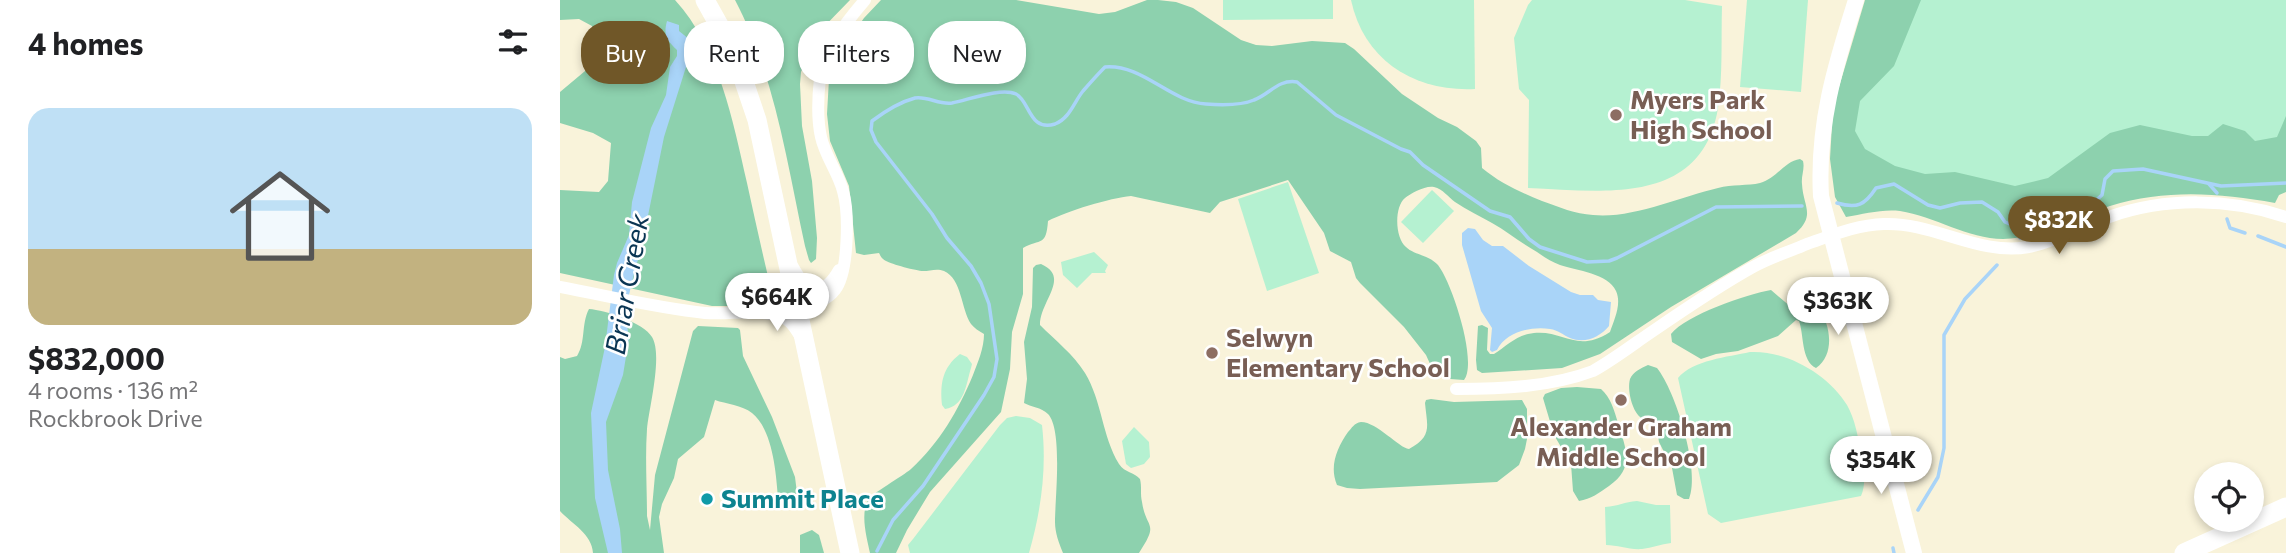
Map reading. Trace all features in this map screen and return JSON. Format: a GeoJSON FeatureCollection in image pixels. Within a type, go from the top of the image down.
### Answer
{"type":"FeatureCollection","features":[{"type":"Feature","properties":{"kind":"main road"},"geometry":{"type":"LineString","coordinates":[[705,0],[731,45],[750,97],[850,553]]}},
{"type":"Feature","properties":{"kind":"main road"},"geometry":{"type":"LineString","coordinates":[[2184,553],[2286,507]]}},
{"type":"Feature","properties":{"kind":"street"},"geometry":{"type":"LineString","coordinates":[[748,312],[770,304],[814,304],[834,292],[841,277],[847,212],[844,192],[821,136],[820,78],[832,47],[865,0]]}},
{"type":"Feature","properties":{"kind":"street"},"geometry":{"type":"LineString","coordinates":[[1856,0],[1830,87],[1822,137],[1821,196],[1914,553]]}},
{"type":"Feature","properties":{"kind":"street"},"geometry":{"type":"LineString","coordinates":[[1456,389],[1548,383],[1593,371],[1751,268],[1831,234],[1866,225],[1900,224],[1985,247],[2017,248],[2050,242],[2115,215],[2159,205],[2216,202],[2286,217]]}},
{"type":"Feature","properties":{"kind":"street"},"geometry":{"type":"LineString","coordinates":[[787,258],[803,283],[816,289],[831,282],[844,260]]}},
{"type":"Feature","properties":{"kind":"street"},"geometry":{"type":"LineString","coordinates":[[560,286],[652,305],[709,313],[748,312],[784,317],[795,328],[807,352]]}},
{"type":"Feature","properties":{"kind":"green space"},"geometry":{"type":"Polygon","coordinates":[[[560,0],[675,0],[690,19],[691,21],[684,21],[684,84],[722,86],[742,159],[772,293],[768,299],[731,306],[712,306],[560,273],[560,190],[599,192],[608,181],[611,143],[593,133],[560,123],[560,92],[581,74],[581,84],[670,84],[670,21],[560,20],[560,0]]]}},
{"type":"Feature","properties":{"kind":"green space"},"geometry":{"type":"Polygon","coordinates":[[[735,0],[850,0],[830,21],[798,21],[798,84],[817,238],[816,259],[811,263],[768,84],[784,84],[784,21],[745,21],[735,0]]]}},
{"type":"Feature","properties":{"kind":"green space"},"geometry":{"type":"Polygon","coordinates":[[[881,0],[1016,0],[1099,14],[1115,12],[1147,0],[1176,2],[1193,8],[1241,40],[1256,45],[1272,46],[1312,41],[1345,43],[1402,94],[1476,141],[1481,148],[1482,168],[1518,191],[1561,208],[1593,215],[1640,211],[1723,187],[1760,183],[1800,159],[1803,161],[1802,184],[1807,210],[1806,221],[1796,233],[1671,307],[1600,354],[1562,368],[1482,373],[1477,370],[1476,360],[1478,326],[1488,328],[1487,350],[1490,354],[1528,334],[1551,334],[1587,341],[1610,332],[1618,307],[1618,296],[1606,280],[1548,259],[1455,202],[1443,191],[1427,187],[1415,192],[1401,202],[1398,230],[1402,243],[1409,250],[1430,259],[1444,274],[1466,340],[1468,357],[1464,380],[1450,379],[1431,366],[1426,355],[1404,327],[1356,278],[1351,262],[1330,251],[1324,233],[1288,180],[1220,202],[1210,213],[1131,196],[1066,213],[1048,221],[1046,235],[1041,241],[1023,248],[1023,294],[1012,332],[1010,369],[1001,412],[930,492],[896,553],[870,553],[864,519],[868,500],[911,469],[939,437],[973,375],[982,350],[984,334],[971,324],[958,287],[944,271],[915,270],[889,262],[879,253],[856,253],[849,186],[830,141],[827,114],[829,84],[914,84],[914,21],[862,21],[881,0]]]}},
{"type":"Feature","properties":{"kind":"green space"},"geometry":{"type":"Polygon","coordinates":[[[1223,0],[1333,0],[1333,19],[1223,20],[1223,0]]]}},
{"type":"Feature","properties":{"kind":"green space"},"geometry":{"type":"Polygon","coordinates":[[[1351,0],[1474,0],[1475,89],[1432,85],[1395,68],[1380,56],[1367,40],[1351,0]]]}},
{"type":"Feature","properties":{"kind":"green space"},"geometry":{"type":"Polygon","coordinates":[[[1532,0],[1685,0],[1722,6],[1718,108],[1708,140],[1692,163],[1670,178],[1645,186],[1587,191],[1528,188],[1529,100],[1519,89],[1514,38],[1532,0]]]}},
{"type":"Feature","properties":{"kind":"green space"},"geometry":{"type":"Polygon","coordinates":[[[1747,0],[1808,0],[1801,92],[1740,87],[1747,0]]]}},
{"type":"Feature","properties":{"kind":"green space"},"geometry":{"type":"Polygon","coordinates":[[[1865,0],[1921,0],[1894,66],[1860,101],[1855,131],[1865,149],[1895,166],[1925,174],[1955,172],[2015,186],[2048,178],[2110,133],[2140,125],[2192,136],[2208,136],[2223,124],[2245,131],[2255,141],[2277,137],[2286,116],[2286,192],[2279,195],[2275,203],[2213,195],[2152,197],[2110,206],[2031,235],[2003,239],[1977,235],[1900,211],[1880,211],[1846,217],[1835,197],[1830,159],[1833,107],[1865,0]]]}},
{"type":"Feature","properties":{"kind":"green space"},"geometry":{"type":"Polygon","coordinates":[[[1871,0],[2286,0],[2286,172],[2213,181],[2021,223],[1834,160],[1871,0]]]}},
{"type":"Feature","properties":{"kind":"green space"},"geometry":{"type":"Polygon","coordinates":[[[1288,182],[1319,273],[1267,291],[1238,199],[1288,182]]]}},
{"type":"Feature","properties":{"kind":"green space"},"geometry":{"type":"Polygon","coordinates":[[[1432,190],[1454,211],[1423,243],[1401,222],[1432,190]]]}},
{"type":"Feature","properties":{"kind":"green space"},"geometry":{"type":"Polygon","coordinates":[[[1094,252],[1108,265],[1106,273],[1092,273],[1077,288],[1063,275],[1061,262],[1094,252]]]}},
{"type":"Feature","properties":{"kind":"green space"},"geometry":{"type":"Polygon","coordinates":[[[1041,264],[1050,269],[1054,283],[1040,325],[1081,366],[1091,384],[1113,453],[1121,467],[1140,479],[1142,502],[1150,530],[1139,553],[1063,553],[1059,542],[1055,522],[1057,449],[1053,422],[1048,414],[1039,408],[1024,403],[1027,379],[1024,342],[1032,307],[1033,268],[1041,264]]]}},
{"type":"Feature","properties":{"kind":"green space"},"geometry":{"type":"Polygon","coordinates":[[[1771,290],[1800,311],[1819,309],[1826,323],[1829,340],[1826,356],[1816,368],[1808,360],[1801,326],[1796,320],[1778,336],[1738,351],[1701,359],[1672,342],[1671,334],[1703,313],[1771,290]]]}},
{"type":"Feature","properties":{"kind":"green space"},"geometry":{"type":"Polygon","coordinates":[[[589,309],[633,322],[648,332],[655,345],[656,368],[646,440],[647,516],[650,530],[655,475],[693,331],[698,326],[740,330],[743,356],[772,417],[795,477],[795,500],[785,501],[778,497],[772,452],[759,421],[744,408],[715,400],[704,437],[678,459],[674,478],[662,504],[659,517],[664,553],[593,553],[589,540],[560,511],[560,357],[565,359],[577,356],[582,345],[589,309]]]}},
{"type":"Feature","properties":{"kind":"green space"},"geometry":{"type":"Polygon","coordinates":[[[1750,352],[1778,355],[1805,366],[1829,383],[1839,394],[1850,410],[1857,434],[1864,475],[1861,496],[1721,523],[1708,514],[1678,378],[1702,363],[1750,352]]]}},
{"type":"Feature","properties":{"kind":"green space"},"geometry":{"type":"Polygon","coordinates":[[[960,354],[967,357],[972,364],[968,381],[957,404],[945,409],[941,397],[942,383],[949,365],[960,354]]]}},
{"type":"Feature","properties":{"kind":"green space"},"geometry":{"type":"Polygon","coordinates":[[[1648,365],[1657,368],[1664,379],[1684,431],[1692,470],[1689,499],[1677,495],[1672,468],[1659,442],[1656,425],[1640,417],[1631,400],[1630,379],[1635,372],[1648,365]]]}},
{"type":"Feature","properties":{"kind":"green space"},"geometry":{"type":"Polygon","coordinates":[[[1561,388],[1601,389],[1607,396],[1614,409],[1626,450],[1625,465],[1617,479],[1595,495],[1579,501],[1573,491],[1571,464],[1554,435],[1543,398],[1545,394],[1561,388]]]}},
{"type":"Feature","properties":{"kind":"green space"},"geometry":{"type":"Polygon","coordinates":[[[1431,399],[1454,402],[1522,400],[1527,409],[1527,439],[1519,465],[1497,482],[1360,489],[1337,485],[1335,457],[1353,426],[1361,422],[1367,423],[1409,449],[1425,435],[1425,403],[1431,399]]]}},
{"type":"Feature","properties":{"kind":"green space"},"geometry":{"type":"Polygon","coordinates":[[[1007,418],[1030,418],[1042,425],[1042,490],[1029,553],[910,553],[908,545],[1000,425],[1007,418]]]}},
{"type":"Feature","properties":{"kind":"green space"},"geometry":{"type":"Polygon","coordinates":[[[1134,427],[1149,442],[1150,457],[1144,464],[1131,468],[1126,464],[1122,441],[1134,427]]]}},
{"type":"Feature","properties":{"kind":"green space"},"geometry":{"type":"Polygon","coordinates":[[[1637,501],[1670,505],[1671,543],[1642,549],[1606,545],[1605,507],[1637,501]]]}},
{"type":"Feature","properties":{"kind":"green space"},"geometry":{"type":"Polygon","coordinates":[[[812,530],[819,535],[824,553],[800,553],[800,535],[812,530]]]}},
{"type":"Feature","properties":{"kind":"water","name":"Briar Creek"},"geometry":{"type":"Polygon","coordinates":[[[670,22],[679,25],[679,31],[684,35],[684,73],[664,137],[640,255],[625,312],[629,338],[623,375],[606,422],[608,470],[622,553],[608,553],[595,498],[591,413],[605,347],[614,275],[629,235],[632,202],[651,128],[666,95],[668,84],[670,84],[670,67],[677,56],[677,50],[670,42],[670,22]]]}},
{"type":"Feature","properties":{"kind":"water"},"geometry":{"type":"Polygon","coordinates":[[[1468,228],[1475,229],[1483,240],[1492,246],[1503,246],[1571,292],[1593,295],[1598,300],[1611,302],[1609,326],[1587,340],[1576,340],[1543,328],[1527,330],[1506,339],[1492,352],[1492,328],[1481,311],[1462,245],[1462,233],[1468,228]]]}},
{"type":"Feature","properties":{"kind":"waterway"},"geometry":{"type":"LineString","coordinates":[[877,551],[893,520],[923,486],[984,395],[994,377],[997,359],[989,304],[981,283],[971,266],[876,142],[871,130],[872,121],[909,100],[920,98],[952,103],[993,93],[1010,92],[1021,98],[1035,120],[1046,125],[1055,124],[1064,118],[1083,91],[1105,67],[1132,71],[1180,97],[1206,104],[1230,105],[1248,102],[1279,85],[1297,82],[1336,115],[1410,152],[1423,165],[1490,211],[1510,217],[1529,239],[1540,247],[1587,262],[1617,258],[1716,207],[1802,206]]}},
{"type":"Feature","properties":{"kind":"waterway"},"geometry":{"type":"LineString","coordinates":[[1837,203],[1850,206],[1860,204],[1876,188],[1894,184],[1928,205],[1940,208],[1960,203],[1982,202],[1998,212],[2005,222],[2019,228],[2055,220],[2067,215],[2072,209],[2093,203],[2102,195],[2105,179],[2113,171],[2143,169],[2221,186],[2286,183]]}},
{"type":"Feature","properties":{"kind":"waterway"},"geometry":{"type":"LineString","coordinates":[[2209,184],[2217,193]]}},
{"type":"Feature","properties":{"kind":"waterway"},"geometry":{"type":"LineString","coordinates":[[2227,219],[2230,228],[2245,233]]}},
{"type":"Feature","properties":{"kind":"waterway"},"geometry":{"type":"LineString","coordinates":[[2020,238],[2033,225]]}},
{"type":"Feature","properties":{"kind":"waterway"},"geometry":{"type":"LineString","coordinates":[[2258,236],[2286,247]]}},
{"type":"Feature","properties":{"kind":"waterway"},"geometry":{"type":"LineString","coordinates":[[1918,510],[1938,477],[1944,448],[1944,335],[1965,299],[1997,265]]}},
{"type":"Feature","properties":{"kind":"waterway"},"geometry":{"type":"LineString","coordinates":[[1893,548],[1894,553]]}},
{"type":"Feature","properties":{"kind":"place","name":"Myers Park High School"},"geometry":{"type":"Point","coordinates":[1616,115]}},
{"type":"Feature","properties":{"kind":"place","name":"Selwyn Elementary School"},"geometry":{"type":"Point","coordinates":[1212,353]}},
{"type":"Feature","properties":{"kind":"place","name":"Alexander Graham Middle School"},"geometry":{"type":"Point","coordinates":[1621,400]}},
{"type":"Feature","properties":{"kind":"place","name":"Summit Place"},"geometry":{"type":"Point","coordinates":[707,499]}}]}
